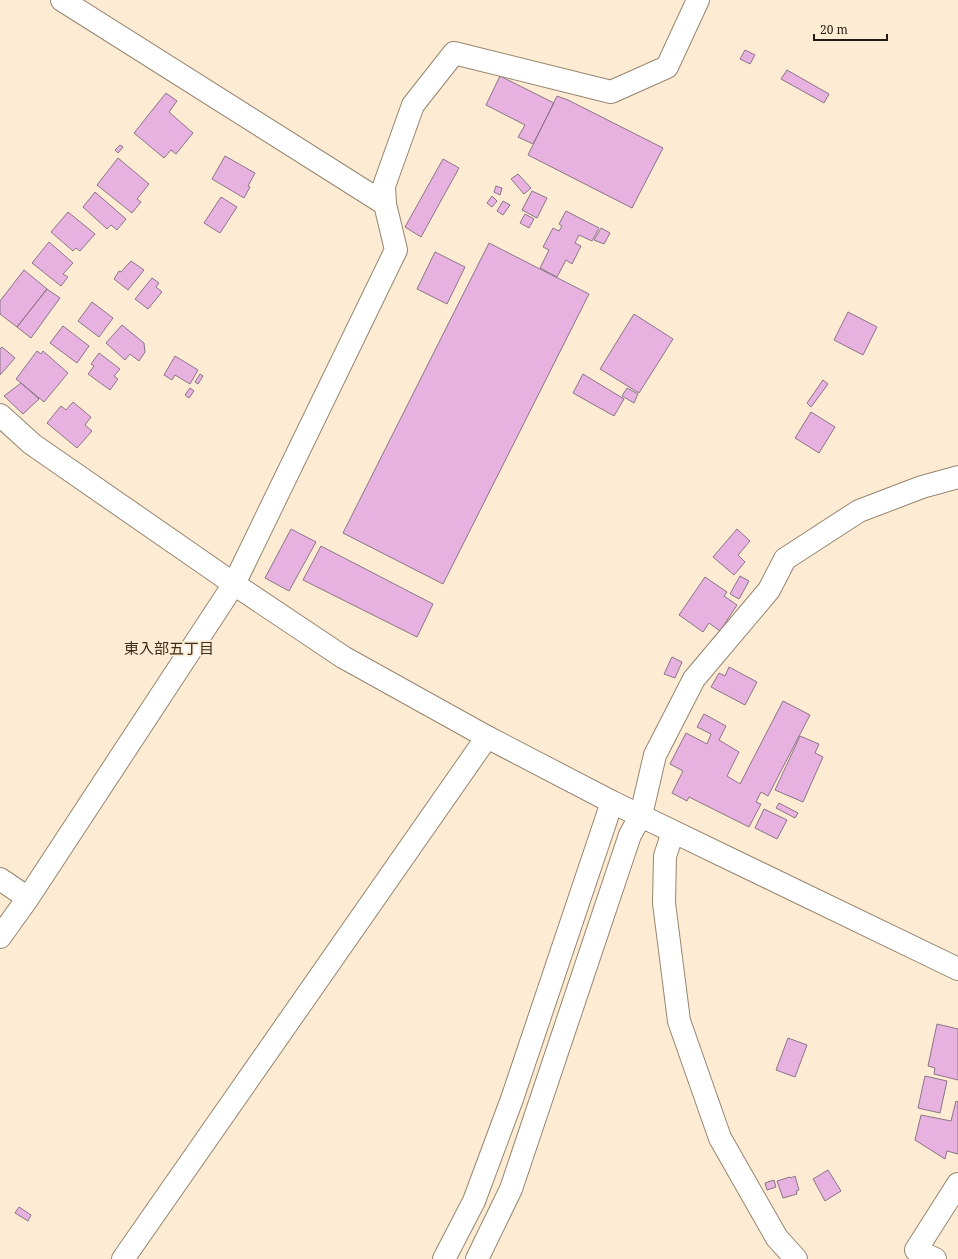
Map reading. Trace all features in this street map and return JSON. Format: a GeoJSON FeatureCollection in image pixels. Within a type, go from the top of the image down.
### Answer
{"type":"FeatureCollection","features":[{"type":"Feature","properties":{"kind":"street"},"geometry":{"type":"LineString","coordinates":[[62,0],[385,204]]}},
{"type":"Feature","properties":{"kind":"street"},"geometry":{"type":"LineString","coordinates":[[0,938],[28,898],[234,584],[396,250],[385,204],[384,186],[413,105],[454,53],[611,92],[666,67],[698,0]]}},
{"type":"Feature","properties":{"kind":"street"},"geometry":{"type":"LineString","coordinates":[[0,415],[32,444],[234,584],[343,657],[487,737],[612,802],[958,969]]}},
{"type":"Feature","properties":{"kind":"street"},"geometry":{"type":"LineString","coordinates":[[476,1259],[511,1189],[630,835],[641,815],[655,756],[694,679],[769,590],[785,559],[859,511],[922,488],[958,477]]}},
{"type":"Feature","properties":{"kind":"street"},"geometry":{"type":"LineString","coordinates":[[122,1259],[487,737]]}},
{"type":"Feature","properties":{"kind":"street"},"geometry":{"type":"LineString","coordinates":[[444,1259],[474,1201],[512,1099],[612,802]]}},
{"type":"Feature","properties":{"kind":"street"},"geometry":{"type":"LineString","coordinates":[[673,832],[665,856],[664,903],[679,1021],[720,1138],[777,1238],[796,1259]]}},
{"type":"Feature","properties":{"kind":"street"},"geometry":{"type":"LineString","coordinates":[[0,879],[28,898]]}},
{"type":"Feature","properties":{"kind":"street"},"geometry":{"type":"LineString","coordinates":[[935,1259],[914,1254],[958,1184]]}},
{"type":"Feature","properties":{"kind":"building"},"geometry":{"type":"Polygon","coordinates":[[[745,50],[755,55],[750,64],[740,59],[745,50]]]}},
{"type":"Feature","properties":{"kind":"building"},"geometry":{"type":"Polygon","coordinates":[[[787,70],[829,94],[824,103],[781,79],[787,70]]]}},
{"type":"Feature","properties":{"kind":"building"},"geometry":{"type":"Polygon","coordinates":[[[500,76],[554,103],[533,144],[518,137],[525,125],[486,105],[500,76]]]}},
{"type":"Feature","properties":{"kind":"building"},"geometry":{"type":"Polygon","coordinates":[[[166,93],[177,101],[169,112],[193,133],[176,154],[171,150],[164,158],[134,133],[166,93]]]}},
{"type":"Feature","properties":{"kind":"building"},"geometry":{"type":"Polygon","coordinates":[[[557,96],[568,100],[663,148],[632,208],[528,155],[557,96]]]}},
{"type":"Feature","properties":{"kind":"building"},"geometry":{"type":"Polygon","coordinates":[[[120,145],[123,147],[118,153],[115,150],[120,145]]]}},
{"type":"Feature","properties":{"kind":"building"},"geometry":{"type":"Polygon","coordinates":[[[225,156],[255,173],[244,198],[212,179],[225,156]]]}},
{"type":"Feature","properties":{"kind":"building"},"geometry":{"type":"Polygon","coordinates":[[[118,158],[149,184],[137,199],[141,202],[132,213],[97,185],[118,158]]]}},
{"type":"Feature","properties":{"kind":"building"},"geometry":{"type":"Polygon","coordinates":[[[443,159],[459,168],[421,237],[405,227],[443,159]]]}},
{"type":"Feature","properties":{"kind":"building"},"geometry":{"type":"Polygon","coordinates":[[[518,174],[531,188],[524,194],[511,179],[518,174]]]}},
{"type":"Feature","properties":{"kind":"building"},"geometry":{"type":"Polygon","coordinates":[[[496,186],[502,188],[500,195],[494,192],[496,186]]]}},
{"type":"Feature","properties":{"kind":"building"},"geometry":{"type":"Polygon","coordinates":[[[532,191],[547,198],[537,218],[522,210],[532,191]]]}},
{"type":"Feature","properties":{"kind":"building"},"geometry":{"type":"Polygon","coordinates":[[[95,192],[126,219],[117,230],[111,225],[107,229],[83,207],[95,192]]]}},
{"type":"Feature","properties":{"kind":"building"},"geometry":{"type":"Polygon","coordinates":[[[492,196],[497,201],[492,207],[487,203],[492,196]]]}},
{"type":"Feature","properties":{"kind":"building"},"geometry":{"type":"Polygon","coordinates":[[[221,197],[237,207],[220,233],[204,223],[221,197]]]}},
{"type":"Feature","properties":{"kind":"building"},"geometry":{"type":"Polygon","coordinates":[[[503,201],[510,205],[503,215],[497,211],[503,201]]]}},
{"type":"Feature","properties":{"kind":"building"},"geometry":{"type":"Polygon","coordinates":[[[566,211],[599,228],[592,241],[579,235],[575,243],[581,246],[572,264],[566,260],[557,277],[540,268],[549,250],[543,247],[553,228],[559,231],[562,226],[559,224],[566,211]]]}},
{"type":"Feature","properties":{"kind":"building"},"geometry":{"type":"Polygon","coordinates":[[[68,212],[95,234],[80,251],[76,248],[73,251],[51,232],[68,212]]]}},
{"type":"Feature","properties":{"kind":"building"},"geometry":{"type":"Polygon","coordinates":[[[525,214],[534,219],[529,228],[520,223],[525,214]]]}},
{"type":"Feature","properties":{"kind":"building"},"geometry":{"type":"Polygon","coordinates":[[[601,228],[610,233],[604,244],[594,240],[601,228]]]}},
{"type":"Feature","properties":{"kind":"building"},"geometry":{"type":"Polygon","coordinates":[[[49,242],[73,263],[63,274],[68,277],[61,286],[32,263],[49,242]]]}},
{"type":"Feature","properties":{"kind":"building"},"geometry":{"type":"Polygon","coordinates":[[[489,243],[589,294],[443,584],[343,533],[489,243]]]}},
{"type":"Feature","properties":{"kind":"building"},"geometry":{"type":"Polygon","coordinates":[[[435,252],[465,267],[447,304],[417,289],[435,252]]]}},
{"type":"Feature","properties":{"kind":"building"},"geometry":{"type":"Polygon","coordinates":[[[131,261],[144,270],[128,290],[114,279],[119,271],[121,272],[131,261]]]}},
{"type":"Feature","properties":{"kind":"building"},"geometry":{"type":"Polygon","coordinates":[[[24,270],[47,289],[17,327],[0,314],[0,301],[24,270]]]}},
{"type":"Feature","properties":{"kind":"building"},"geometry":{"type":"Polygon","coordinates":[[[152,278],[159,283],[156,287],[162,292],[148,309],[135,299],[152,278]]]}},
{"type":"Feature","properties":{"kind":"building"},"geometry":{"type":"Polygon","coordinates":[[[47,289],[60,298],[31,338],[17,327],[47,289]]]}},
{"type":"Feature","properties":{"kind":"building"},"geometry":{"type":"Polygon","coordinates":[[[92,302],[113,318],[99,337],[78,321],[92,302]]]}},
{"type":"Feature","properties":{"kind":"building"},"geometry":{"type":"Polygon","coordinates":[[[848,312],[877,327],[863,355],[834,340],[848,312]]]}},
{"type":"Feature","properties":{"kind":"building"},"geometry":{"type":"Polygon","coordinates":[[[634,314],[673,339],[639,393],[600,369],[634,314]]]}},
{"type":"Feature","properties":{"kind":"building"},"geometry":{"type":"Polygon","coordinates":[[[122,325],[144,343],[145,352],[139,361],[130,354],[125,360],[106,343],[122,325]]]}},
{"type":"Feature","properties":{"kind":"building"},"geometry":{"type":"Polygon","coordinates":[[[63,326],[89,346],[77,363],[50,343],[63,326]]]}},
{"type":"Feature","properties":{"kind":"building"},"geometry":{"type":"Polygon","coordinates":[[[2,347],[15,358],[0,375],[0,349],[2,347]]]}},
{"type":"Feature","properties":{"kind":"building"},"geometry":{"type":"Polygon","coordinates":[[[37,351],[41,354],[43,351],[68,373],[44,402],[16,379],[37,351]]]}},
{"type":"Feature","properties":{"kind":"building"},"geometry":{"type":"Polygon","coordinates":[[[99,353],[120,369],[114,376],[118,379],[110,390],[88,374],[94,366],[91,364],[99,353]]]}},
{"type":"Feature","properties":{"kind":"building"},"geometry":{"type":"Polygon","coordinates":[[[175,356],[198,370],[190,384],[175,375],[172,380],[164,375],[175,356]]]}},
{"type":"Feature","properties":{"kind":"building"},"geometry":{"type":"Polygon","coordinates":[[[200,374],[203,376],[198,384],[195,382],[200,374]]]}},
{"type":"Feature","properties":{"kind":"building"},"geometry":{"type":"Polygon","coordinates":[[[583,374],[624,399],[614,416],[573,393],[583,374]]]}},
{"type":"Feature","properties":{"kind":"building"},"geometry":{"type":"Polygon","coordinates":[[[823,380],[828,384],[811,407],[807,403],[823,380]]]}},
{"type":"Feature","properties":{"kind":"building"},"geometry":{"type":"Polygon","coordinates":[[[21,383],[39,399],[23,414],[4,396],[21,383]]]}},
{"type":"Feature","properties":{"kind":"building"},"geometry":{"type":"Polygon","coordinates":[[[190,388],[194,391],[189,398],[185,395],[190,388]]]}},
{"type":"Feature","properties":{"kind":"building"},"geometry":{"type":"Polygon","coordinates":[[[627,388],[638,394],[634,403],[622,396],[627,388]]]}},
{"type":"Feature","properties":{"kind":"building"},"geometry":{"type":"Polygon","coordinates":[[[73,402],[91,417],[85,425],[92,431],[77,448],[47,423],[61,406],[66,410],[73,402]]]}},
{"type":"Feature","properties":{"kind":"building"},"geometry":{"type":"Polygon","coordinates":[[[811,412],[835,427],[819,453],[795,438],[811,412]]]}},
{"type":"Feature","properties":{"kind":"building"},"geometry":{"type":"Polygon","coordinates":[[[291,529],[316,542],[289,591],[265,578],[291,529]]]}},
{"type":"Feature","properties":{"kind":"building"},"geometry":{"type":"Polygon","coordinates":[[[737,529],[750,541],[738,555],[745,562],[734,575],[713,557],[737,529]]]}},
{"type":"Feature","properties":{"kind":"building"},"geometry":{"type":"Polygon","coordinates":[[[321,546],[433,604],[417,637],[303,580],[321,546]]]}},
{"type":"Feature","properties":{"kind":"building"},"geometry":{"type":"Polygon","coordinates":[[[740,576],[749,581],[739,599],[730,594],[740,576]]]}},
{"type":"Feature","properties":{"kind":"building"},"geometry":{"type":"Polygon","coordinates":[[[705,577],[727,592],[724,596],[737,605],[720,631],[709,623],[703,632],[679,615],[705,577]]]}},
{"type":"Feature","properties":{"kind":"building"},"geometry":{"type":"Polygon","coordinates":[[[672,657],[682,662],[675,678],[664,674],[672,657]]]}},
{"type":"Feature","properties":{"kind":"building"},"geometry":{"type":"Polygon","coordinates":[[[729,667],[757,682],[745,705],[711,687],[719,673],[725,676],[729,667]]]}},
{"type":"Feature","properties":{"kind":"building"},"geometry":{"type":"Polygon","coordinates":[[[783,701],[810,715],[768,796],[761,792],[756,802],[761,804],[749,827],[689,797],[687,801],[672,793],[683,771],[670,764],[686,733],[707,744],[711,734],[697,727],[704,714],[726,726],[719,740],[739,752],[727,776],[740,784],[783,701]]]}},
{"type":"Feature","properties":{"kind":"building"},"geometry":{"type":"Polygon","coordinates":[[[800,736],[819,744],[815,753],[823,757],[803,802],[775,790],[800,736]]]}},
{"type":"Feature","properties":{"kind":"building"},"geometry":{"type":"Polygon","coordinates":[[[779,803],[798,813],[795,818],[776,808],[779,803]]]}},
{"type":"Feature","properties":{"kind":"building"},"geometry":{"type":"Polygon","coordinates":[[[764,809],[787,820],[777,839],[755,828],[764,809]]]}},
{"type":"Feature","properties":{"kind":"building"},"geometry":{"type":"Polygon","coordinates":[[[937,1024],[958,1029],[958,1080],[934,1074],[935,1068],[928,1066],[937,1024]]]}},
{"type":"Feature","properties":{"kind":"building"},"geometry":{"type":"Polygon","coordinates":[[[788,1038],[807,1045],[795,1077],[776,1070],[788,1038]]]}},
{"type":"Feature","properties":{"kind":"building"},"geometry":{"type":"Polygon","coordinates":[[[925,1076],[947,1081],[940,1113],[918,1108],[925,1076]]]}},
{"type":"Feature","properties":{"kind":"building"},"geometry":{"type":"Polygon","coordinates":[[[956,1101],[958,1102],[958,1154],[947,1151],[945,1159],[915,1140],[921,1115],[951,1121],[956,1101]]]}},
{"type":"Feature","properties":{"kind":"building"},"geometry":{"type":"Polygon","coordinates":[[[828,1170],[841,1191],[825,1201],[813,1179],[828,1170]]]}},
{"type":"Feature","properties":{"kind":"building"},"geometry":{"type":"Polygon","coordinates":[[[795,1176],[799,1190],[796,1191],[797,1194],[783,1198],[777,1181],[795,1176]]]}},
{"type":"Feature","properties":{"kind":"building"},"geometry":{"type":"Polygon","coordinates":[[[774,1180],[776,1187],[767,1190],[765,1183],[774,1180]]]}},
{"type":"Feature","properties":{"kind":"building"},"geometry":{"type":"Polygon","coordinates":[[[19,1207],[31,1215],[28,1221],[15,1213],[19,1207]]]}},
{"type":"Feature","properties":{"kind":"district","name":"東入部五丁目"},"geometry":{"type":"Point","coordinates":[169,648]}}]}
